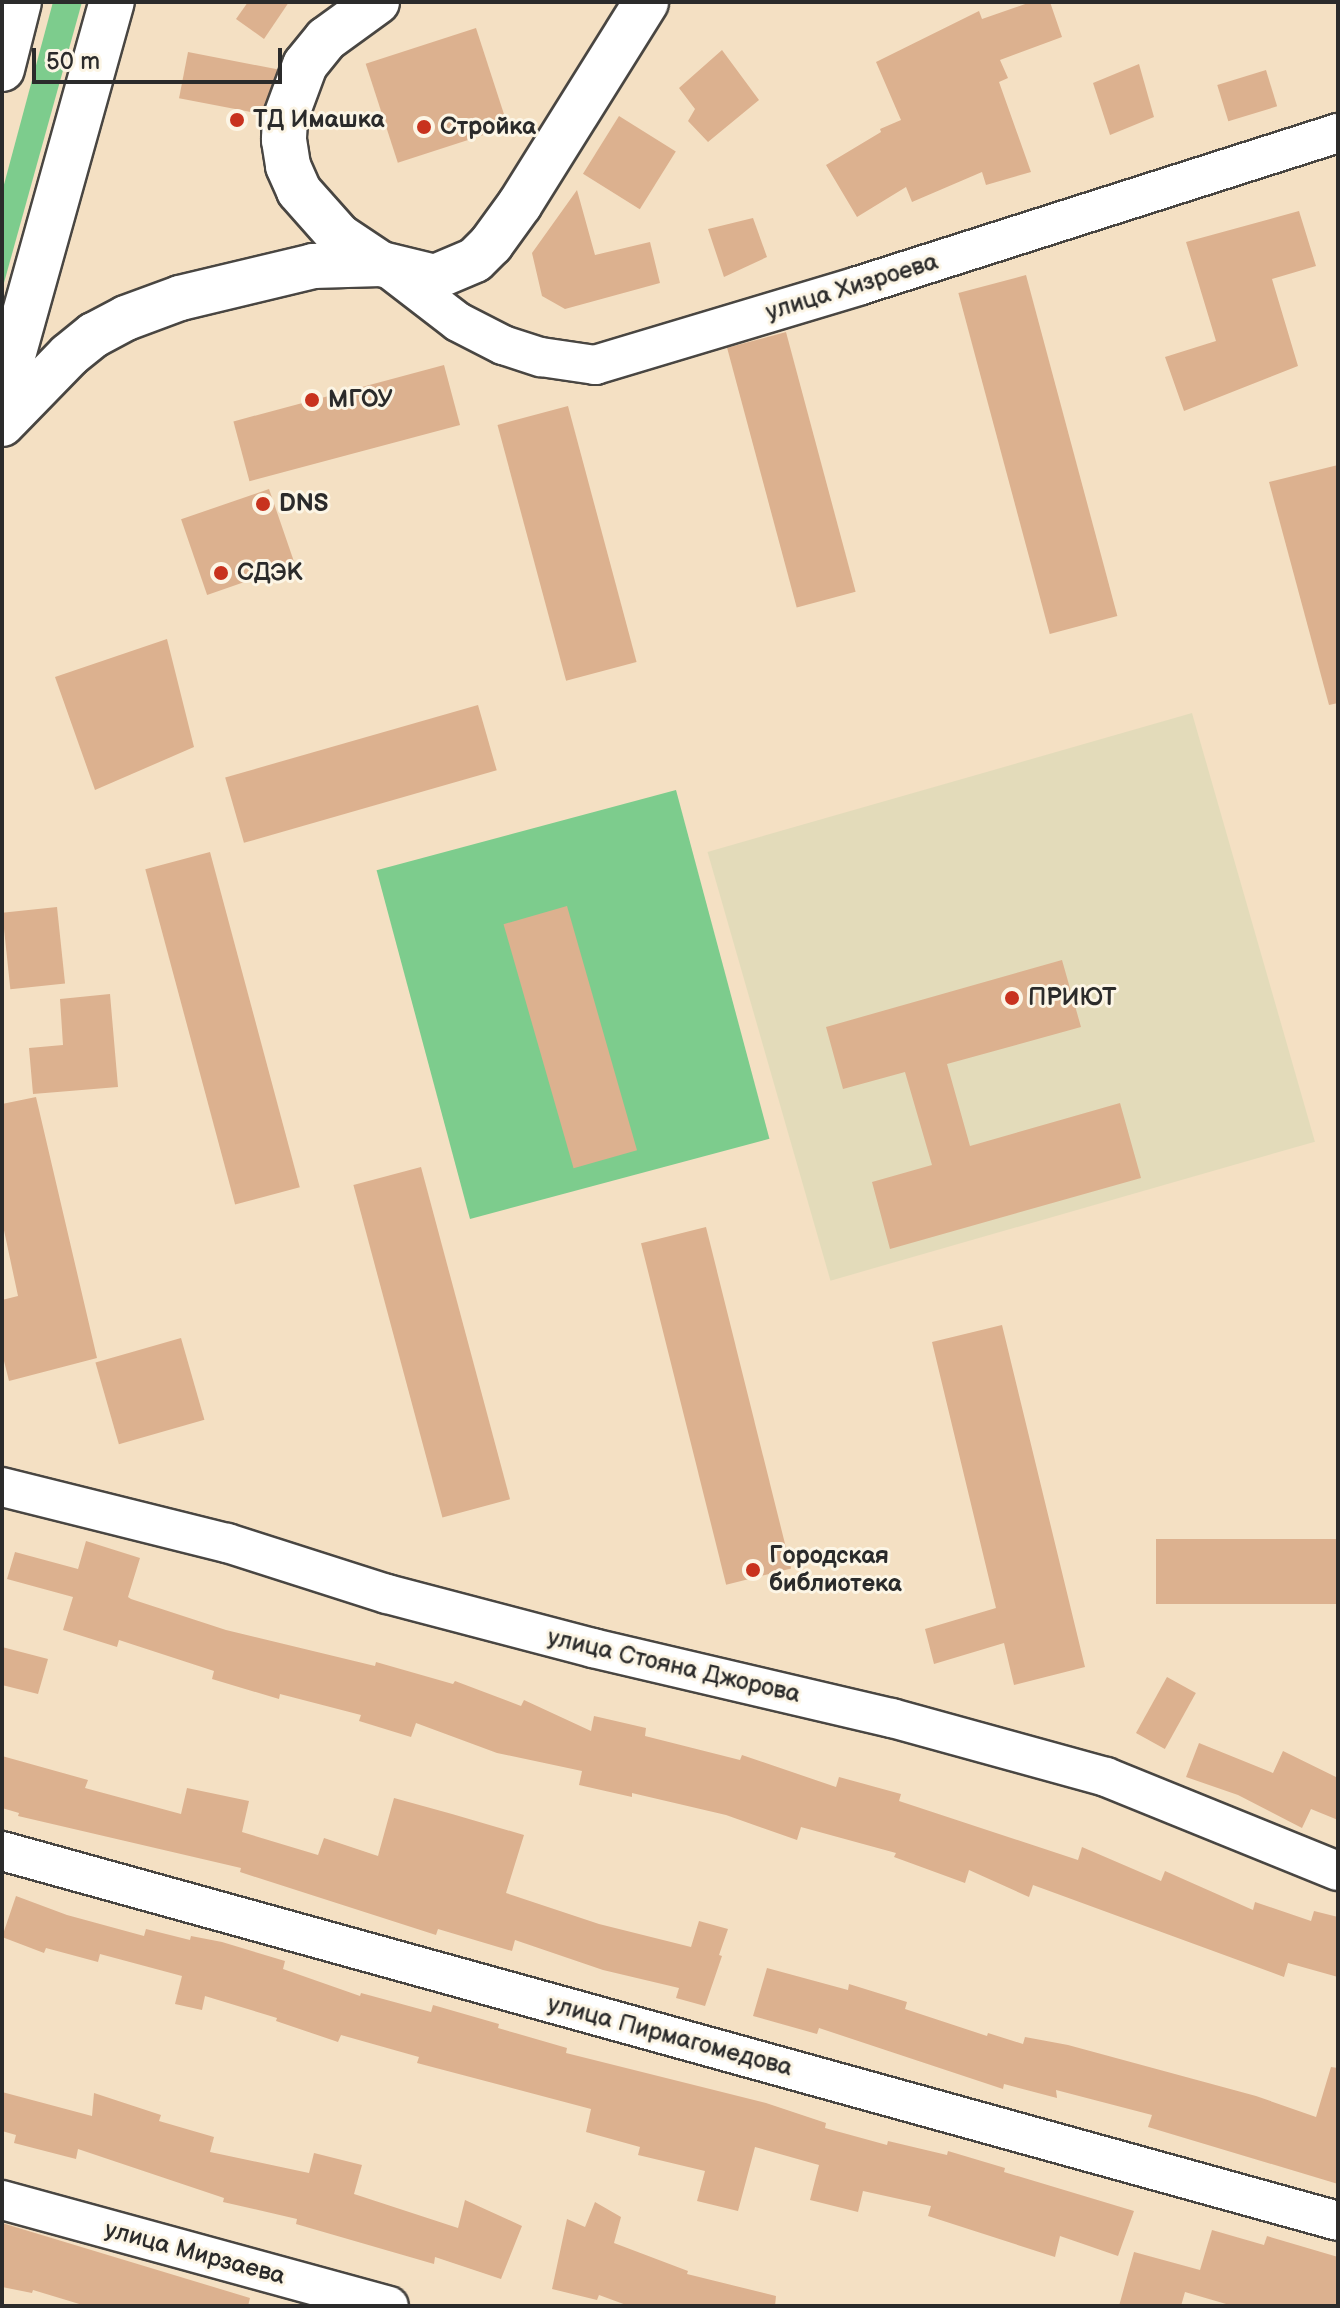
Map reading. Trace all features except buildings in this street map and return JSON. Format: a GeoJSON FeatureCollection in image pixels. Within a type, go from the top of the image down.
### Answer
{"type":"FeatureCollection","features":[{"type":"Feature","properties":{"kind":"main road"},"geometry":{"type":"LineString","coordinates":[[2,69],[19,2]]}},
{"type":"Feature","properties":{"kind":"main road"},"geometry":{"type":"LineString","coordinates":[[2,395],[112,2]]}},
{"type":"Feature","properties":{"kind":"main road"},"geometry":{"type":"LineString","coordinates":[[377,2],[326,39],[305,65],[285,119],[284,140],[288,166],[299,191],[339,236],[381,264]]}},
{"type":"Feature","properties":{"kind":"main road"},"geometry":{"type":"LineString","coordinates":[[2,424],[69,355],[94,335],[126,318],[180,298],[270,274],[342,262],[381,264],[435,277],[459,270],[491,244],[646,2]]}},
{"type":"Feature","properties":{"kind":"street","name":"улица Хизроева"},"geometry":{"type":"LineString","coordinates":[[381,264],[458,322],[503,345],[541,357],[595,365],[858,286],[1338,133]]}},
{"type":"Feature","properties":{"kind":"street","name":"улица Стояна Джорова"},"geometry":{"type":"LineString","coordinates":[[2,1487],[227,1543],[387,1594],[593,1648],[892,1718],[1106,1777],[1338,1871]]}},
{"type":"Feature","properties":{"kind":"street","name":"улица Пирмагомедова"},"geometry":{"type":"LineString","coordinates":[[2,1851],[1338,2221]]}},
{"type":"Feature","properties":{"kind":"street","name":"улица Мирзаева"},"geometry":{"type":"LineString","coordinates":[[2,2200],[389,2306]]}},
{"type":"Feature","properties":{"kind":"shaded area","name":"ПРИЮТ"},"geometry":{"type":"Polygon","coordinates":[[[1192,713],[1315,1142],[830,1281],[708,852],[1192,713]]]}},
{"type":"Feature","properties":{"kind":"green space"},"geometry":{"type":"Polygon","coordinates":[[[53,2],[82,2],[2,290],[2,192],[53,2]]]}},
{"type":"Feature","properties":{"kind":"green space"},"geometry":{"type":"Polygon","coordinates":[[[676,790],[769,1139],[470,1219],[377,870],[676,790]]]}},
{"type":"Feature","properties":{"kind":"place","name":"ТД Имашка"},"geometry":{"type":"Point","coordinates":[237,120]}},
{"type":"Feature","properties":{"kind":"place","name":"Стройка"},"geometry":{"type":"Point","coordinates":[424,127]}},
{"type":"Feature","properties":{"kind":"place","name":"МГОУ"},"geometry":{"type":"Point","coordinates":[312,400]}},
{"type":"Feature","properties":{"kind":"place","name":"DNS"},"geometry":{"type":"Point","coordinates":[263,504]}},
{"type":"Feature","properties":{"kind":"place","name":"СДЭК"},"geometry":{"type":"Point","coordinates":[221,573]}},
{"type":"Feature","properties":{"kind":"place","name":"ПРИЮТ"},"geometry":{"type":"Point","coordinates":[1012,998]}},
{"type":"Feature","properties":{"kind":"place","name":"Городская библиотека"},"geometry":{"type":"Point","coordinates":[753,1570]}}]}
